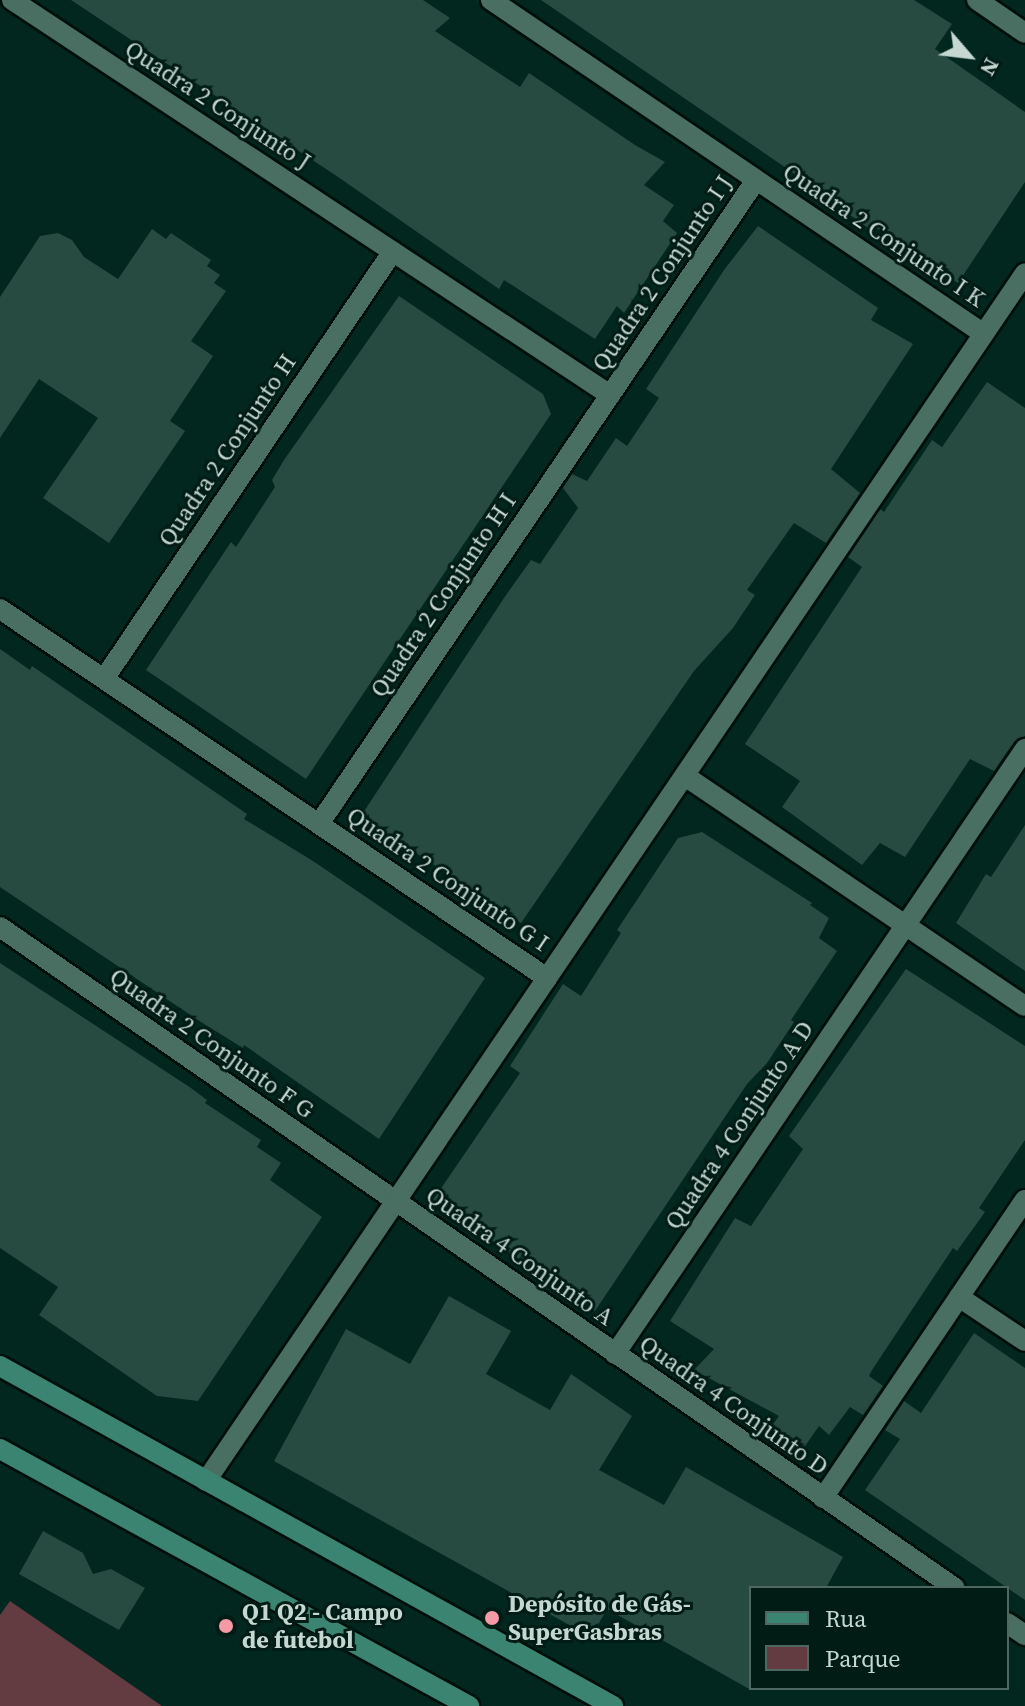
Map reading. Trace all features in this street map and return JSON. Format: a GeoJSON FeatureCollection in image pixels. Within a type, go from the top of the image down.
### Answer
{"type":"FeatureCollection","features":[{"type":"Feature","properties":{"kind":"street","name":"Quadra 2 Conjunto I K"},"geometry":{"type":"LineString","coordinates":[[491,0],[984,334]]}},
{"type":"Feature","properties":{"kind":"street"},"geometry":{"type":"LineString","coordinates":[[977,0],[1025,33]]}},
{"type":"Feature","properties":{"kind":"street","name":"Quadra 2 Conjunto J"},"geometry":{"type":"LineString","coordinates":[[11,2],[610,395]]}},
{"type":"Feature","properties":{"kind":"street","name":"Quadra 2 Conjunto I J"},"geometry":{"type":"LineString","coordinates":[[610,395],[756,180]]}},
{"type":"Feature","properties":{"kind":"street","name":"Quadra 2 Conjunto H"},"geometry":{"type":"LineString","coordinates":[[104,679],[393,251]]}},
{"type":"Feature","properties":{"kind":"street"},"geometry":{"type":"LineString","coordinates":[[206,1481],[1025,273]]}},
{"type":"Feature","properties":{"kind":"street","name":"Quadra 2 Conjunto H I"},"geometry":{"type":"LineString","coordinates":[[319,824],[610,395]]}},
{"type":"Feature","properties":{"kind":"street","name":"Quadra 2 Conjunto G I"},"geometry":{"type":"LineString","coordinates":[[0,609],[547,978]]}},
{"type":"Feature","properties":{"kind":"street","name":"Quadra 4 Conjunto A D"},"geometry":{"type":"LineString","coordinates":[[615,1354],[1025,749]]}},
{"type":"Feature","properties":{"kind":"street"},"geometry":{"type":"LineString","coordinates":[[685,776],[1025,1006]]}},
{"type":"Feature","properties":{"kind":"street","name":"Quadra 2 Conjunto F G"},"geometry":{"type":"LineString","coordinates":[[0,927],[395,1201]]}},
{"type":"Feature","properties":{"kind":"street"},"geometry":{"type":"LineString","coordinates":[[823,1498],[1025,1200]]}},
{"type":"Feature","properties":{"kind":"street","name":"Quadra 4 Conjunto A"},"geometry":{"type":"LineString","coordinates":[[395,1201],[615,1354]]}},
{"type":"Feature","properties":{"kind":"street"},"geometry":{"type":"LineString","coordinates":[[959,1297],[1025,1341]]}},
{"type":"Feature","properties":{"kind":"street","name":"Quadra 4 Conjunto D"},"geometry":{"type":"LineString","coordinates":[[615,1354],[952,1586]]}},
{"type":"Feature","properties":{"kind":"street"},"geometry":{"type":"LineString","coordinates":[[0,1366],[613,1706]]}},
{"type":"Feature","properties":{"kind":"street"},"geometry":{"type":"LineString","coordinates":[[0,1449],[469,1706]]}},
{"type":"Feature","properties":{"kind":"green space"},"geometry":{"type":"Polygon","coordinates":[[[10,1601],[162,1706],[0,1706],[0,1615],[10,1601]]]}},
{"type":"Feature","properties":{"kind":"building"},"geometry":{"type":"Polygon","coordinates":[[[71,0],[423,0],[450,18],[435,31],[520,87],[529,73],[665,162],[644,185],[674,205],[663,221],[677,233],[624,313],[617,306],[595,339],[504,280],[499,289],[341,179],[71,0]]]}},
{"type":"Feature","properties":{"kind":"building"},"geometry":{"type":"Polygon","coordinates":[[[541,0],[914,0],[952,24],[935,49],[1025,112],[1025,182],[958,283],[875,227],[872,231],[789,170],[541,0]]]}},
{"type":"Feature","properties":{"kind":"building"},"geometry":{"type":"Polygon","coordinates":[[[758,226],[878,308],[871,320],[913,344],[831,469],[860,493],[826,543],[794,523],[747,590],[755,595],[733,628],[694,671],[521,923],[361,816],[504,598],[531,560],[540,564],[578,508],[563,488],[572,474],[587,481],[616,438],[627,446],[659,398],[646,389],[724,270],[758,226]]]}},
{"type":"Feature","properties":{"kind":"building"},"geometry":{"type":"Polygon","coordinates":[[[152,229],[166,239],[171,233],[211,260],[207,266],[220,275],[214,283],[226,291],[191,341],[213,356],[170,421],[185,431],[109,543],[43,498],[98,418],[39,379],[0,438],[0,297],[40,236],[58,233],[72,240],[84,257],[118,279],[152,229]]]}},
{"type":"Feature","properties":{"kind":"building"},"geometry":{"type":"Polygon","coordinates":[[[399,296],[543,394],[551,414],[306,779],[146,670],[231,542],[236,547],[275,487],[272,480],[284,460],[399,296]]]}},
{"type":"Feature","properties":{"kind":"building"},"geometry":{"type":"Polygon","coordinates":[[[987,382],[1025,408],[1025,736],[1014,742],[994,771],[970,759],[905,857],[880,843],[862,865],[782,807],[800,781],[745,744],[862,567],[848,557],[880,509],[884,512],[932,440],[942,447],[987,382]]]}},
{"type":"Feature","properties":{"kind":"building"},"geometry":{"type":"Polygon","coordinates":[[[0,649],[30,670],[32,666],[247,814],[244,819],[313,861],[485,978],[379,1139],[244,1045],[243,1048],[201,1022],[0,887],[0,649]]]}},
{"type":"Feature","properties":{"kind":"building"},"geometry":{"type":"Polygon","coordinates":[[[1025,825],[1025,971],[956,923],[986,874],[991,877],[1025,825]]]}},
{"type":"Feature","properties":{"kind":"building"},"geometry":{"type":"Polygon","coordinates":[[[702,832],[812,903],[810,905],[829,918],[819,938],[837,951],[791,1020],[794,1022],[767,1063],[747,1084],[595,1311],[433,1200],[520,1073],[510,1066],[563,984],[581,996],[621,933],[617,930],[678,838],[702,832]]]}},
{"type":"Feature","properties":{"kind":"building"},"geometry":{"type":"Polygon","coordinates":[[[0,963],[191,1088],[207,1100],[205,1103],[261,1140],[257,1147],[281,1163],[270,1180],[322,1217],[198,1401],[157,1396],[39,1315],[58,1287],[0,1248],[0,963]]]}},
{"type":"Feature","properties":{"kind":"building"},"geometry":{"type":"Polygon","coordinates":[[[906,969],[1025,1046],[1025,1140],[979,1208],[985,1212],[957,1251],[953,1248],[872,1370],[869,1376],[883,1386],[863,1415],[850,1407],[829,1435],[819,1426],[803,1449],[771,1427],[779,1416],[694,1370],[714,1349],[670,1321],[735,1218],[751,1226],[803,1149],[789,1136],[906,969]]]}},
{"type":"Feature","properties":{"kind":"building"},"geometry":{"type":"Polygon","coordinates":[[[449,1296],[511,1331],[486,1374],[550,1410],[571,1374],[632,1416],[599,1470],[664,1505],[686,1467],[843,1557],[827,1586],[749,1586],[749,1689],[607,1609],[591,1637],[274,1461],[346,1329],[410,1364],[449,1296]]]}},
{"type":"Feature","properties":{"kind":"building"},"geometry":{"type":"Polygon","coordinates":[[[974,1333],[1025,1368],[1025,1600],[1009,1586],[1005,1586],[865,1490],[900,1439],[885,1430],[904,1401],[921,1413],[974,1333]]]}},
{"type":"Feature","properties":{"kind":"building"},"geometry":{"type":"Polygon","coordinates":[[[43,1531],[83,1553],[93,1574],[111,1569],[145,1588],[119,1630],[19,1574],[43,1531]]]}},
{"type":"Feature","properties":{"kind":"place","name":"Depósito de Gás- SuperGasbras"},"geometry":{"type":"Point","coordinates":[492,1618]}},
{"type":"Feature","properties":{"kind":"place","name":"Q1 Q2 - Campo de futebol"},"geometry":{"type":"Point","coordinates":[226,1626]}}]}
